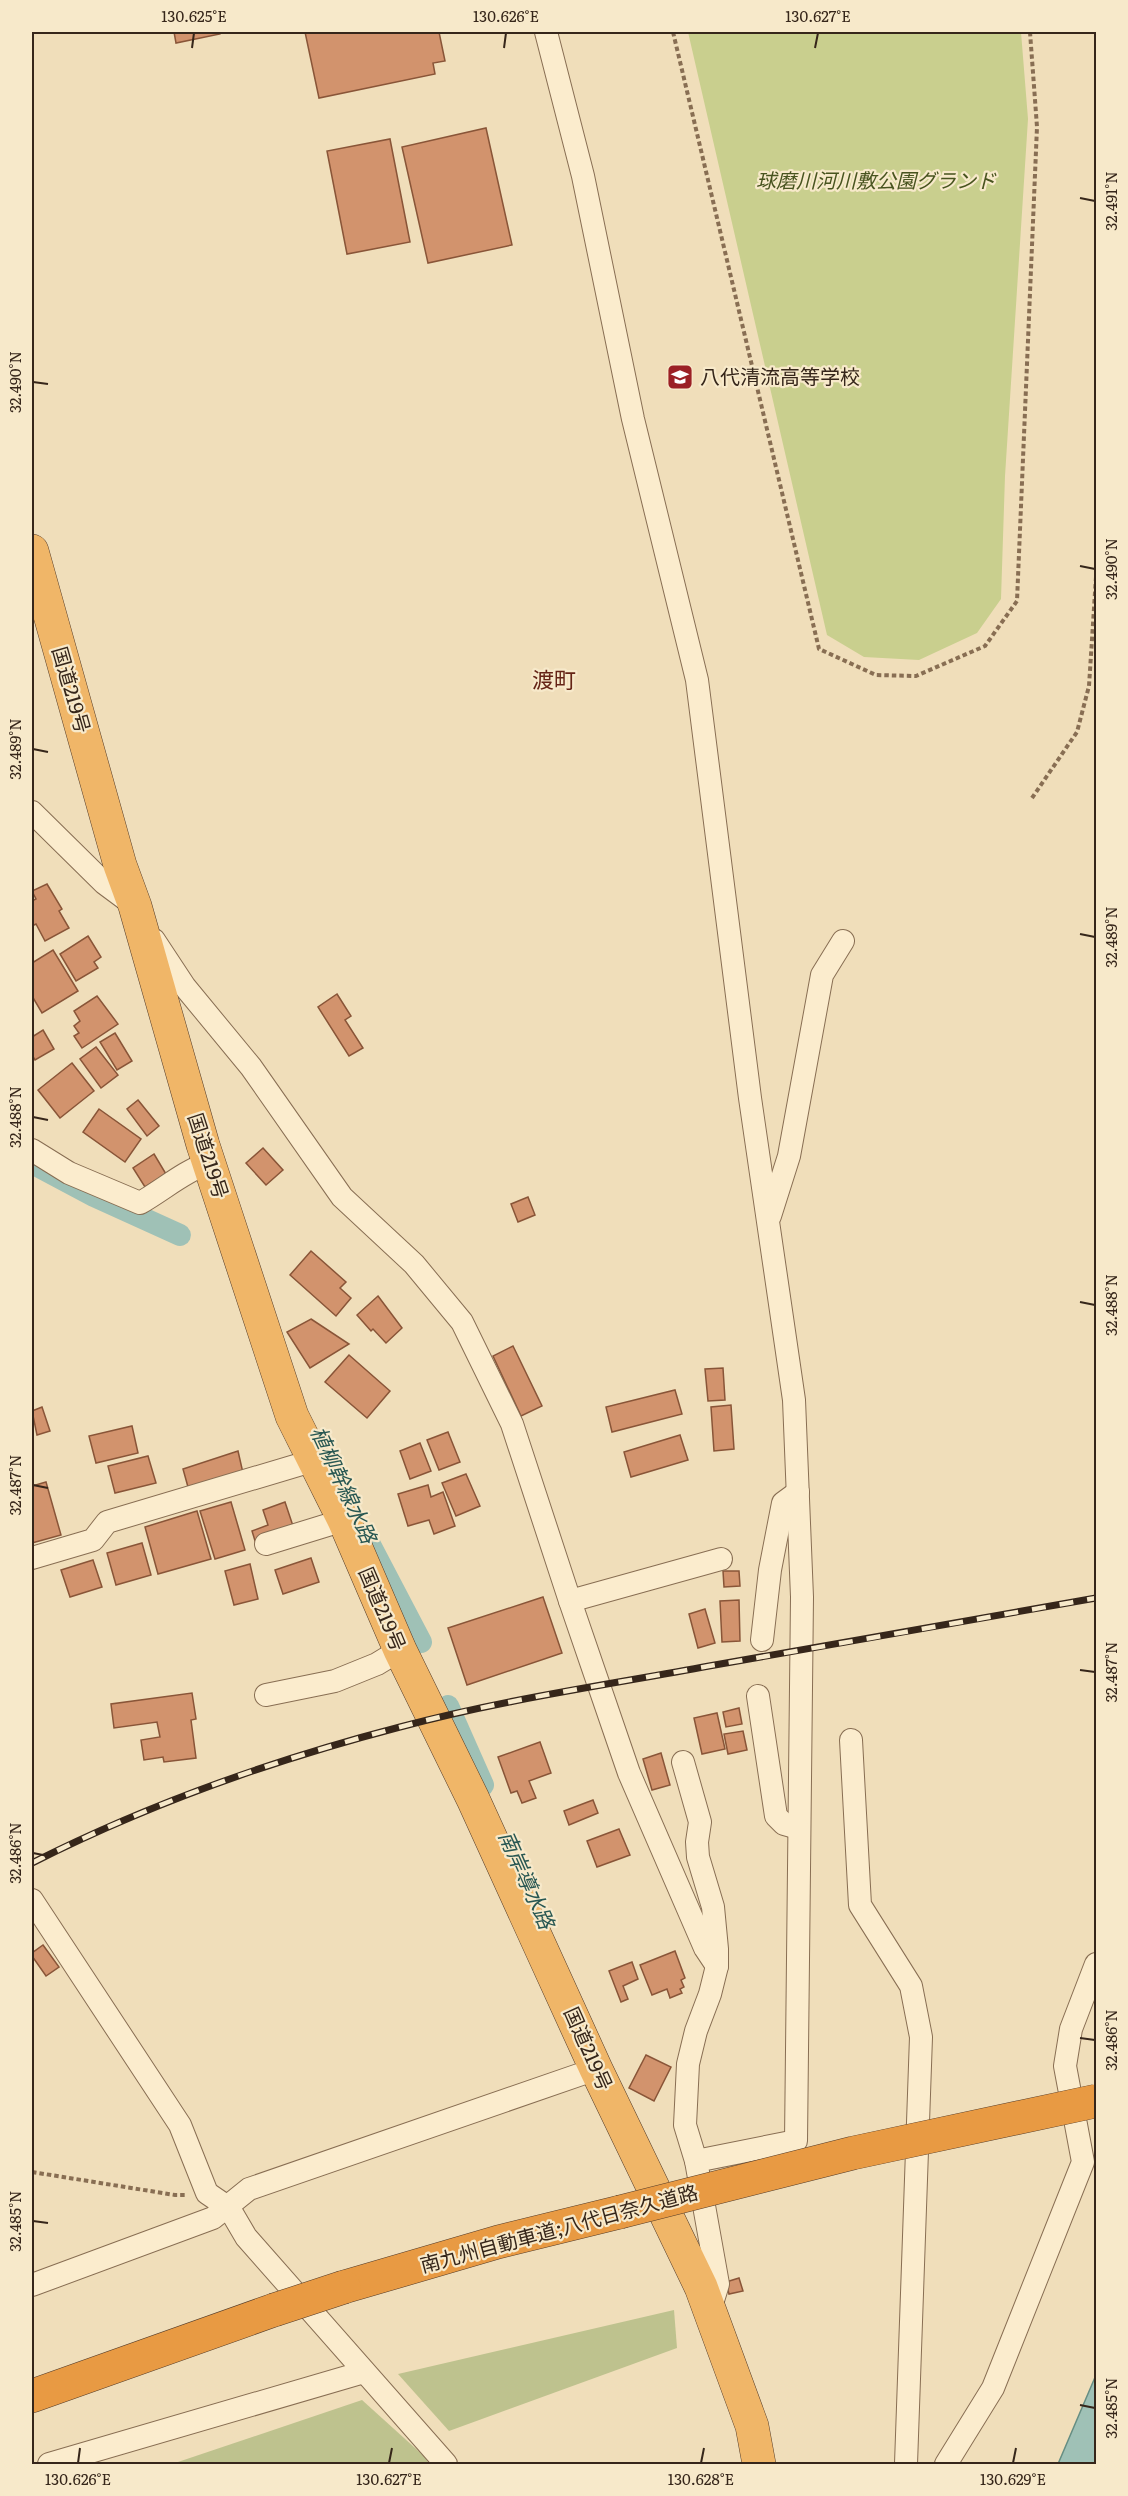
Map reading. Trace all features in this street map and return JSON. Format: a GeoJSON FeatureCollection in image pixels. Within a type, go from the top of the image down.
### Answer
{"type":"FeatureCollection","features":[{"type":"Feature","properties":{"kind":"highway","name":"国道219号"},"geometry":{"type":"LineString","coordinates":[[32,551],[120,865],[135,906],[208,1163],[292,1416],[344,1520],[400,1650],[473,1799],[596,2069],[701,2287],[752,2426],[759,2464]]}},
{"type":"Feature","properties":{"kind":"highway","name":"南九州自動車道;八代日奈久道路"},"geometry":{"type":"LineString","coordinates":[[32,2396],[274,2310],[498,2242],[853,2153],[1096,2101]]}},
{"type":"Feature","properties":{"kind":"street"},"geometry":{"type":"LineString","coordinates":[[546,32],[583,176],[633,419],[697,680],[750,1098],[794,1400],[801,1597],[796,2141],[696,2161]]}},
{"type":"Feature","properties":{"kind":"street"},"geometry":{"type":"LineString","coordinates":[[32,812],[104,883],[135,906],[166,961],[251,1067],[342,1197],[414,1264],[462,1322],[513,1424],[629,1773],[705,1948],[717,1966]]}},
{"type":"Feature","properties":{"kind":"street"},"geometry":{"type":"LineString","coordinates":[[768,1220],[789,1156],[822,975],[843,941]]}},
{"type":"Feature","properties":{"kind":"street"},"geometry":{"type":"LineString","coordinates":[[32,1150],[69,1173],[140,1203],[160,1192],[190,1169],[208,1163]]}},
{"type":"Feature","properties":{"kind":"street"},"geometry":{"type":"LineString","coordinates":[[32,1558],[93,1540],[107,1522],[315,1461]]}},
{"type":"Feature","properties":{"kind":"street"},"geometry":{"type":"LineString","coordinates":[[762,1640],[770,1570],[783,1503],[798,1492]]}},
{"type":"Feature","properties":{"kind":"street"},"geometry":{"type":"LineString","coordinates":[[266,1544],[344,1520]]}},
{"type":"Feature","properties":{"kind":"street"},"geometry":{"type":"LineString","coordinates":[[570,1601],[721,1559]]}},
{"type":"Feature","properties":{"kind":"street"},"geometry":{"type":"LineString","coordinates":[[266,1695],[335,1682],[377,1664],[400,1650]]}},
{"type":"Feature","properties":{"kind":"street"},"geometry":{"type":"LineString","coordinates":[[758,1696],[776,1815],[784,1824],[798,1828]]}},
{"type":"Feature","properties":{"kind":"street"},"geometry":{"type":"LineString","coordinates":[[851,1740],[860,1905],[911,1986],[921,2037],[906,2464]]}},
{"type":"Feature","properties":{"kind":"street"},"geometry":{"type":"LineString","coordinates":[[683,1762],[700,1822],[697,1842],[698,1857],[713,1907],[717,1966],[688,2064],[685,2125],[696,2161],[718,2284],[710,2310]]}},
{"type":"Feature","properties":{"kind":"street"},"geometry":{"type":"LineString","coordinates":[[32,1900],[180,2125],[207,2193],[229,2208],[246,2237],[446,2464]]}},
{"type":"Feature","properties":{"kind":"street"},"geometry":{"type":"LineString","coordinates":[[946,2464],[993,2388],[1083,2163],[1065,2066],[1071,2029],[1096,1964]]}},
{"type":"Feature","properties":{"kind":"street"},"geometry":{"type":"LineString","coordinates":[[32,2285],[213,2218],[229,2208],[249,2189],[596,2069]]}},
{"type":"Feature","properties":{"kind":"street"},"geometry":{"type":"LineString","coordinates":[[49,2464],[364,2372]]}},
{"type":"Feature","properties":{"kind":"path"},"geometry":{"type":"LineString","coordinates":[[673,32],[819,649],[876,675],[916,676],[986,646],[1017,601],[1037,127],[1030,32]]}},
{"type":"Feature","properties":{"kind":"path"},"geometry":{"type":"LineString","coordinates":[[1032,798],[1077,732],[1089,686],[1096,577]]}},
{"type":"Feature","properties":{"kind":"path"},"geometry":{"type":"LineString","coordinates":[[32,2172],[175,2195],[207,2193]]}},
{"type":"Feature","properties":{"kind":"green space","name":"球磨川河川敷公園グランド"},"geometry":{"type":"Polygon","coordinates":[[[688,32],[1021,32],[1028,119],[1005,476],[1001,599],[977,633],[919,660],[864,657],[827,635],[688,32]]]}},
{"type":"Feature","properties":{"kind":"green space"},"geometry":{"type":"Polygon","coordinates":[[[674,2310],[677,2348],[449,2431],[398,2374],[674,2310]]]}},
{"type":"Feature","properties":{"kind":"green space"},"geometry":{"type":"Polygon","coordinates":[[[362,2400],[425,2457],[429,2464],[172,2464],[362,2400]]]}},
{"type":"Feature","properties":{"kind":"water"},"geometry":{"type":"Polygon","coordinates":[[[1096,2375],[1096,2464],[1058,2464],[1096,2375]]]}},
{"type":"Feature","properties":{"kind":"building"},"geometry":{"type":"Polygon","coordinates":[[[174,32],[220,32],[220,34],[176,43],[174,32]]]}},
{"type":"Feature","properties":{"kind":"building"},"geometry":{"type":"Polygon","coordinates":[[[305,32],[439,32],[445,61],[433,63],[435,74],[319,98],[305,32]]]}},
{"type":"Feature","properties":{"kind":"building"},"geometry":{"type":"Polygon","coordinates":[[[486,128],[512,245],[428,263],[402,147],[486,128]]]}},
{"type":"Feature","properties":{"kind":"building"},"geometry":{"type":"Polygon","coordinates":[[[390,139],[410,242],[347,254],[327,151],[390,139]]]}},
{"type":"Feature","properties":{"kind":"building"},"geometry":{"type":"Polygon","coordinates":[[[47,884],[62,909],[59,911],[69,928],[45,941],[36,924],[32,926],[32,901],[36,899],[32,891],[47,884]]]}},
{"type":"Feature","properties":{"kind":"building"},"geometry":{"type":"Polygon","coordinates":[[[88,936],[101,957],[94,962],[98,968],[76,981],[60,954],[88,936]]]}},
{"type":"Feature","properties":{"kind":"building"},"geometry":{"type":"Polygon","coordinates":[[[53,950],[78,991],[42,1013],[32,996],[32,963],[53,950]]]}},
{"type":"Feature","properties":{"kind":"building"},"geometry":{"type":"Polygon","coordinates":[[[337,994],[351,1016],[345,1020],[363,1048],[349,1056],[318,1007],[337,994]]]}},
{"type":"Feature","properties":{"kind":"building"},"geometry":{"type":"Polygon","coordinates":[[[97,996],[118,1024],[82,1048],[74,1036],[79,1033],[74,1026],[80,1021],[74,1011],[97,996]]]}},
{"type":"Feature","properties":{"kind":"building"},"geometry":{"type":"Polygon","coordinates":[[[43,1030],[54,1049],[35,1060],[32,1055],[32,1037],[43,1030]]]}},
{"type":"Feature","properties":{"kind":"building"},"geometry":{"type":"Polygon","coordinates":[[[115,1033],[132,1061],[117,1070],[100,1042],[115,1033]]]}},
{"type":"Feature","properties":{"kind":"building"},"geometry":{"type":"Polygon","coordinates":[[[96,1047],[118,1075],[101,1088],[80,1059],[96,1047]]]}},
{"type":"Feature","properties":{"kind":"building"},"geometry":{"type":"Polygon","coordinates":[[[72,1063],[94,1091],[60,1118],[38,1090],[72,1063]]]}},
{"type":"Feature","properties":{"kind":"building"},"geometry":{"type":"Polygon","coordinates":[[[138,1100],[159,1126],[147,1136],[127,1109],[138,1100]]]}},
{"type":"Feature","properties":{"kind":"building"},"geometry":{"type":"Polygon","coordinates":[[[99,1109],[141,1139],[125,1162],[83,1132],[99,1109]]]}},
{"type":"Feature","properties":{"kind":"building"},"geometry":{"type":"Polygon","coordinates":[[[263,1148],[283,1170],[266,1185],[246,1163],[263,1148]]]}},
{"type":"Feature","properties":{"kind":"building"},"geometry":{"type":"Polygon","coordinates":[[[154,1154],[166,1174],[145,1187],[133,1168],[154,1154]]]}},
{"type":"Feature","properties":{"kind":"building"},"geometry":{"type":"Polygon","coordinates":[[[528,1197],[535,1215],[518,1222],[511,1204],[528,1197]]]}},
{"type":"Feature","properties":{"kind":"building"},"geometry":{"type":"Polygon","coordinates":[[[311,1251],[346,1282],[340,1288],[351,1298],[336,1316],[290,1275],[311,1251]]]}},
{"type":"Feature","properties":{"kind":"building"},"geometry":{"type":"Polygon","coordinates":[[[378,1296],[402,1328],[386,1343],[357,1315],[378,1296]]]}},
{"type":"Feature","properties":{"kind":"building"},"geometry":{"type":"Polygon","coordinates":[[[311,1319],[349,1344],[310,1368],[287,1332],[311,1319]]]}},
{"type":"Feature","properties":{"kind":"building"},"geometry":{"type":"Polygon","coordinates":[[[513,1346],[542,1406],[521,1416],[493,1356],[513,1346]]]}},
{"type":"Feature","properties":{"kind":"building"},"geometry":{"type":"Polygon","coordinates":[[[349,1355],[390,1391],[367,1418],[325,1382],[349,1355]]]}},
{"type":"Feature","properties":{"kind":"building"},"geometry":{"type":"Polygon","coordinates":[[[723,1368],[725,1400],[708,1401],[705,1369],[723,1368]]]}},
{"type":"Feature","properties":{"kind":"building"},"geometry":{"type":"Polygon","coordinates":[[[675,1390],[682,1414],[612,1432],[606,1407],[675,1390]]]}},
{"type":"Feature","properties":{"kind":"building"},"geometry":{"type":"Polygon","coordinates":[[[731,1405],[734,1449],[714,1451],[711,1407],[731,1405]]]}},
{"type":"Feature","properties":{"kind":"building"},"geometry":{"type":"Polygon","coordinates":[[[42,1407],[50,1431],[37,1435],[32,1411],[42,1407]]]}},
{"type":"Feature","properties":{"kind":"building"},"geometry":{"type":"Polygon","coordinates":[[[132,1426],[138,1453],[96,1463],[89,1436],[132,1426]]]}},
{"type":"Feature","properties":{"kind":"building"},"geometry":{"type":"Polygon","coordinates":[[[448,1432],[460,1462],[439,1470],[427,1440],[448,1432]]]}},
{"type":"Feature","properties":{"kind":"building"},"geometry":{"type":"Polygon","coordinates":[[[680,1435],[688,1460],[631,1477],[624,1452],[680,1435]]]}},
{"type":"Feature","properties":{"kind":"building"},"geometry":{"type":"Polygon","coordinates":[[[420,1443],[431,1471],[410,1479],[400,1451],[420,1443]]]}},
{"type":"Feature","properties":{"kind":"building"},"geometry":{"type":"Polygon","coordinates":[[[238,1451],[243,1473],[188,1487],[183,1469],[238,1451]]]}},
{"type":"Feature","properties":{"kind":"building"},"geometry":{"type":"Polygon","coordinates":[[[148,1456],[156,1483],[115,1493],[108,1466],[148,1456]]]}},
{"type":"Feature","properties":{"kind":"building"},"geometry":{"type":"Polygon","coordinates":[[[466,1474],[480,1506],[456,1516],[442,1483],[466,1474]]]}},
{"type":"Feature","properties":{"kind":"building"},"geometry":{"type":"Polygon","coordinates":[[[46,1482],[61,1535],[32,1543],[32,1486],[46,1482]]]}},
{"type":"Feature","properties":{"kind":"building"},"geometry":{"type":"Polygon","coordinates":[[[428,1485],[431,1497],[443,1492],[455,1526],[434,1534],[429,1520],[408,1526],[398,1494],[428,1485]]]}},
{"type":"Feature","properties":{"kind":"building"},"geometry":{"type":"Polygon","coordinates":[[[231,1502],[245,1550],[215,1559],[200,1511],[231,1502]]]}},
{"type":"Feature","properties":{"kind":"building"},"geometry":{"type":"Polygon","coordinates":[[[285,1502],[295,1532],[256,1544],[252,1531],[268,1525],[263,1510],[285,1502]]]}},
{"type":"Feature","properties":{"kind":"building"},"geometry":{"type":"Polygon","coordinates":[[[197,1511],[211,1559],[158,1574],[145,1527],[197,1511]]]}},
{"type":"Feature","properties":{"kind":"building"},"geometry":{"type":"Polygon","coordinates":[[[142,1543],[151,1575],[116,1585],[107,1553],[142,1543]]]}},
{"type":"Feature","properties":{"kind":"building"},"geometry":{"type":"Polygon","coordinates":[[[311,1558],[319,1582],[283,1594],[275,1570],[311,1558]]]}},
{"type":"Feature","properties":{"kind":"building"},"geometry":{"type":"Polygon","coordinates":[[[93,1560],[102,1587],[70,1597],[61,1570],[93,1560]]]}},
{"type":"Feature","properties":{"kind":"building"},"geometry":{"type":"Polygon","coordinates":[[[250,1564],[258,1599],[234,1605],[225,1571],[250,1564]]]}},
{"type":"Feature","properties":{"kind":"building"},"geometry":{"type":"Polygon","coordinates":[[[723,1571],[739,1571],[740,1586],[724,1587],[723,1571]]]}},
{"type":"Feature","properties":{"kind":"building"},"geometry":{"type":"Polygon","coordinates":[[[543,1597],[562,1653],[467,1685],[448,1628],[543,1597]]]}},
{"type":"Feature","properties":{"kind":"building"},"geometry":{"type":"Polygon","coordinates":[[[739,1600],[740,1641],[722,1642],[720,1601],[739,1600]]]}},
{"type":"Feature","properties":{"kind":"building"},"geometry":{"type":"Polygon","coordinates":[[[705,1609],[715,1643],[698,1648],[689,1614],[705,1609]]]}},
{"type":"Feature","properties":{"kind":"building"},"geometry":{"type":"Polygon","coordinates":[[[192,1693],[196,1719],[191,1720],[196,1758],[164,1762],[163,1757],[144,1760],[141,1740],[160,1737],[157,1722],[114,1728],[111,1704],[192,1693]]]}},
{"type":"Feature","properties":{"kind":"building"},"geometry":{"type":"Polygon","coordinates":[[[739,1708],[742,1724],[726,1727],[723,1712],[739,1708]]]}},
{"type":"Feature","properties":{"kind":"building"},"geometry":{"type":"Polygon","coordinates":[[[717,1713],[725,1749],[702,1754],[694,1718],[717,1713]]]}},
{"type":"Feature","properties":{"kind":"building"},"geometry":{"type":"Polygon","coordinates":[[[743,1731],[747,1750],[728,1754],[724,1734],[743,1731]]]}},
{"type":"Feature","properties":{"kind":"building"},"geometry":{"type":"Polygon","coordinates":[[[540,1742],[551,1773],[529,1781],[536,1798],[522,1803],[517,1791],[511,1793],[498,1757],[540,1742]]]}},
{"type":"Feature","properties":{"kind":"building"},"geometry":{"type":"Polygon","coordinates":[[[661,1753],[670,1785],[652,1790],[643,1759],[661,1753]]]}},
{"type":"Feature","properties":{"kind":"building"},"geometry":{"type":"Polygon","coordinates":[[[593,1800],[598,1813],[569,1825],[564,1811],[593,1800]]]}},
{"type":"Feature","properties":{"kind":"building"},"geometry":{"type":"Polygon","coordinates":[[[619,1829],[630,1855],[597,1867],[587,1841],[619,1829]]]}},
{"type":"Feature","properties":{"kind":"building"},"geometry":{"type":"Polygon","coordinates":[[[43,1945],[59,1967],[46,1976],[32,1956],[32,1953],[43,1945]]]}},
{"type":"Feature","properties":{"kind":"building"},"geometry":{"type":"Polygon","coordinates":[[[675,1951],[685,1978],[681,1980],[684,1987],[680,1989],[682,1993],[670,1998],[667,1989],[652,1995],[640,1965],[675,1951]]]}},
{"type":"Feature","properties":{"kind":"building"},"geometry":{"type":"Polygon","coordinates":[[[632,1962],[638,1979],[623,1986],[628,1999],[621,2002],[609,1971],[632,1962]]]}},
{"type":"Feature","properties":{"kind":"building"},"geometry":{"type":"Polygon","coordinates":[[[646,2055],[671,2067],[654,2101],[629,2088],[646,2055]]]}},
{"type":"Feature","properties":{"kind":"building"},"geometry":{"type":"Polygon","coordinates":[[[739,2278],[743,2291],[729,2294],[726,2282],[739,2278]]]}},
{"type":"Feature","properties":{"kind":"waterway","name":"植柳幹線水路"},"geometry":{"type":"LineString","coordinates":[[32,1163],[94,1196],[180,1235]]}},
{"type":"Feature","properties":{"kind":"waterway","name":"植柳幹線水路"},"geometry":{"type":"LineString","coordinates":[[366,1537],[421,1642]]}},
{"type":"Feature","properties":{"kind":"waterway","name":"南岸導水路"},"geometry":{"type":"LineString","coordinates":[[448,1706],[483,1785]]}},
{"type":"Feature","properties":{"kind":"railway"},"geometry":{"type":"LineString","coordinates":[[32,1863],[121,1822],[212,1785],[305,1754],[438,1717],[554,1694],[1096,1598]]}},
{"type":"Feature","properties":{"kind":"place","name":"八代清流高等学校"},"geometry":{"type":"Point","coordinates":[680,377]}},
{"type":"Feature","properties":{"kind":"district","name":"渡町"},"geometry":{"type":"Point","coordinates":[554,680]}}]}
